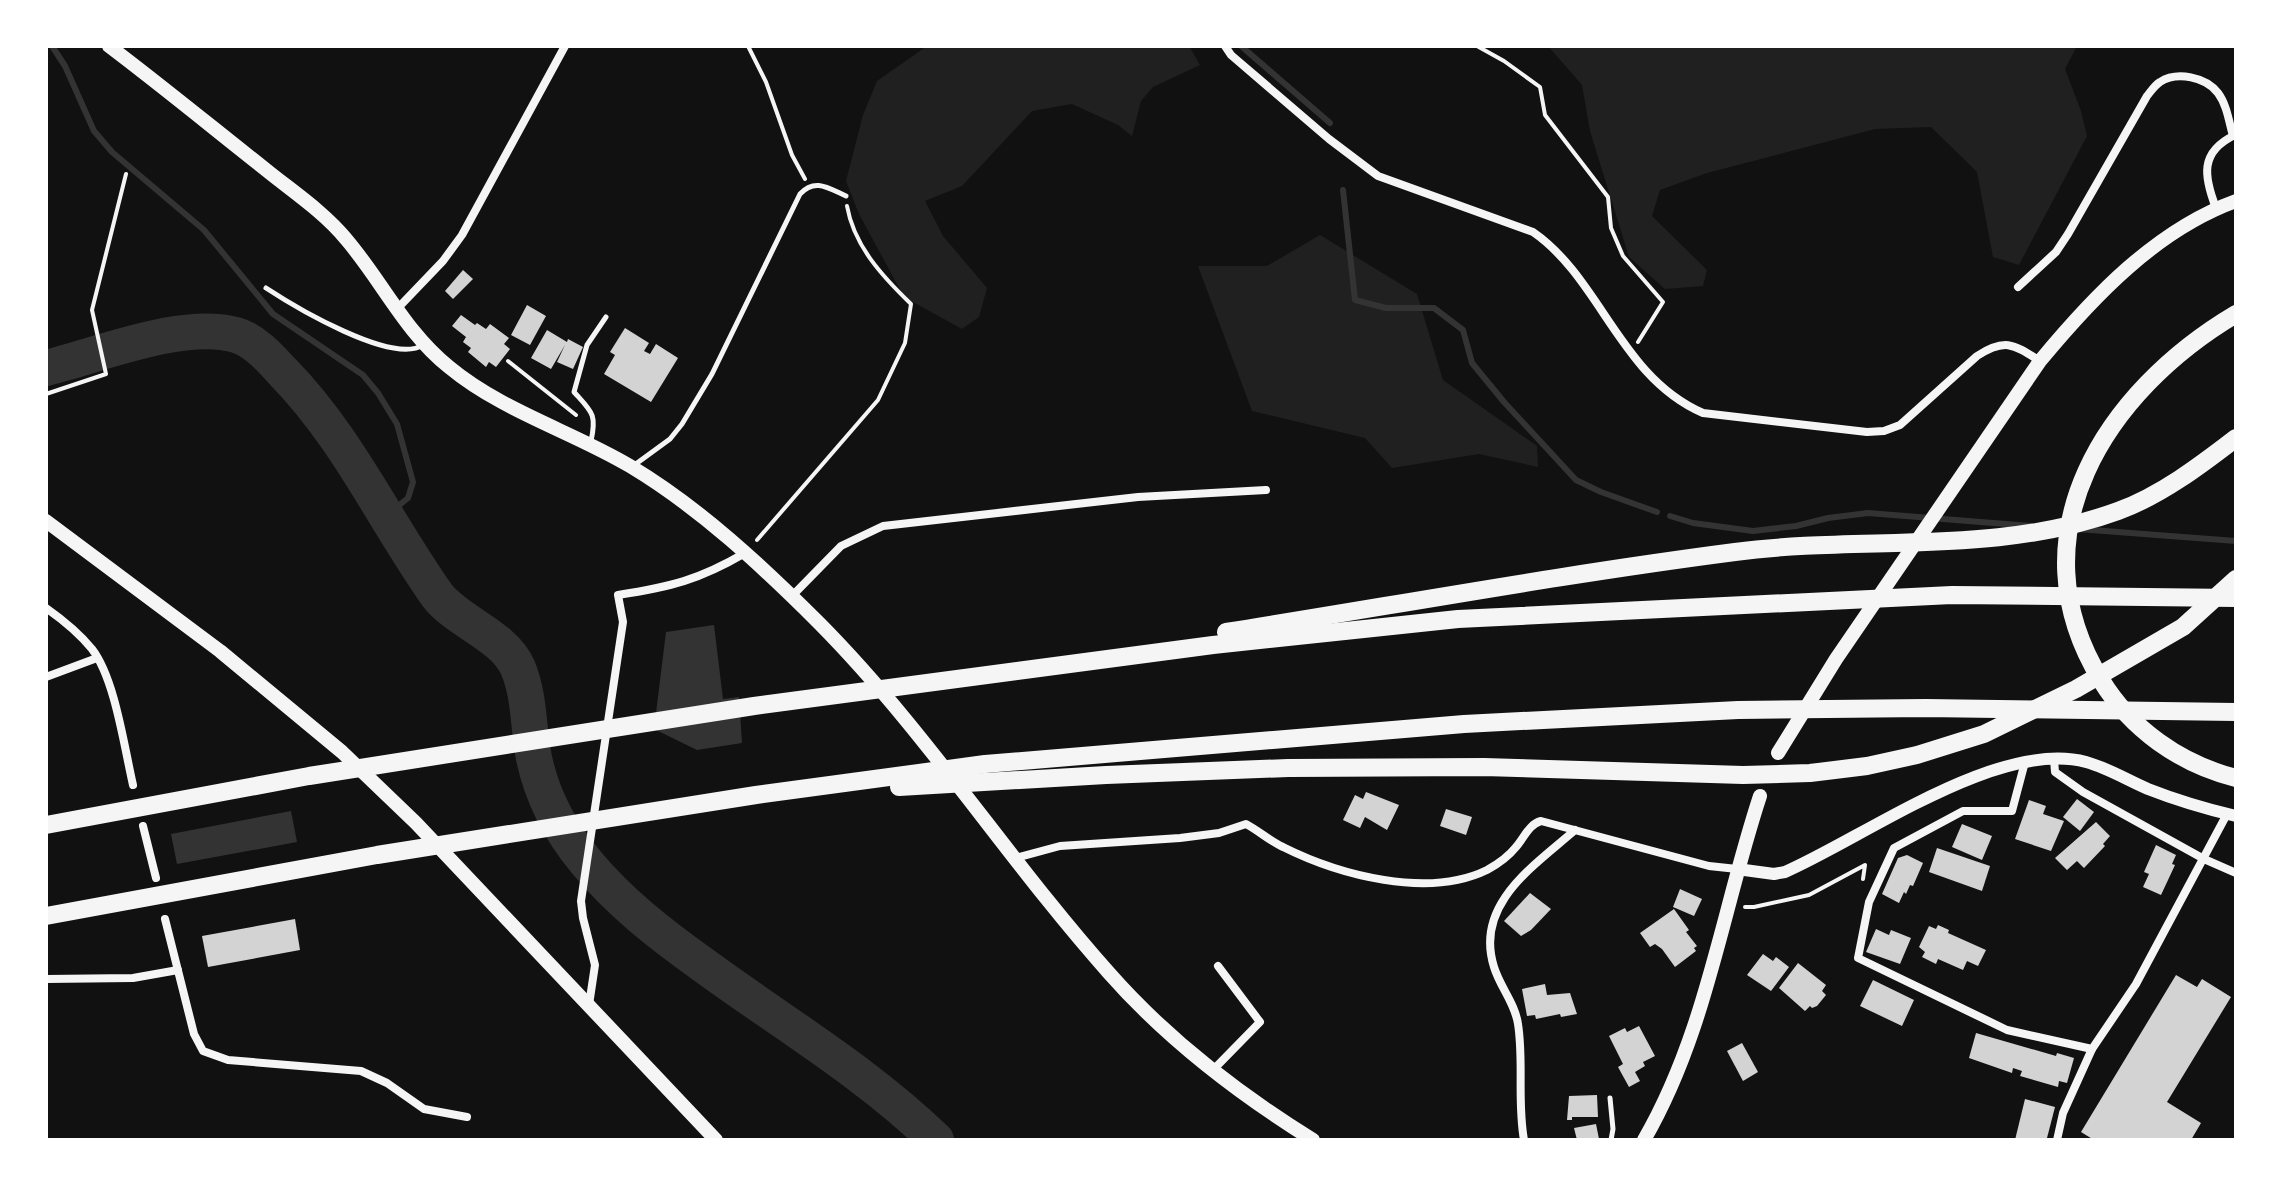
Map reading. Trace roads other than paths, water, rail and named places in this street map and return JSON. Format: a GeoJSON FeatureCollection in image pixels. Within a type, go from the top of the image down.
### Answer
{"type":"FeatureCollection","features":[{"type":"Feature","properties":{"kind":"highway"},"geometry":{"type":"LineString","coordinates":[[2236,314],[2188,346],[2159,371],[2109,427],[2078,490],[2070,521],[2066,557],[2067,587],[2084,653],[2111,696],[2134,722],[2161,745],[2193,763],[2236,778]]}},
{"type":"Feature","properties":{"kind":"highway"},"geometry":{"type":"LineString","coordinates":[[46,825],[309,776],[1759,549],[1956,541],[2042,533],[2120,511],[2162,489],[2236,438]]}},
{"type":"Feature","properties":{"kind":"highway"},"geometry":{"type":"LineString","coordinates":[[756,795],[1288,768],[1484,767],[1743,775],[1810,773],[1867,766],[1917,755],[1984,734],[2076,689],[2183,627],[2236,579]]}},
{"type":"Feature","properties":{"kind":"highway"},"geometry":{"type":"LineString","coordinates":[[926,681],[1213,645],[1458,619],[1952,595],[2236,598]]}},
{"type":"Feature","properties":{"kind":"highway"},"geometry":{"type":"LineString","coordinates":[[46,916],[377,855],[756,795],[985,764],[1464,724],[1738,710],[1941,708],[2236,712]]}},
{"type":"Feature","properties":{"kind":"main road"},"geometry":{"type":"LineString","coordinates":[[109,46],[301,198],[345,237],[424,344],[445,364],[481,390],[592,436],[678,498],[745,553],[792,596],[855,662],[1112,977],[1213,1070],[1313,1140]]}},
{"type":"Feature","properties":{"kind":"main road"},"geometry":{"type":"LineString","coordinates":[[1778,753],[1836,659],[2040,361],[2084,308],[2124,271],[2163,241],[2216,208],[2236,201]]}},
{"type":"Feature","properties":{"kind":"main road"},"geometry":{"type":"LineString","coordinates":[[46,521],[231,659],[342,752],[416,823],[716,1140]]}},
{"type":"Feature","properties":{"kind":"main road"},"geometry":{"type":"LineString","coordinates":[[1644,1140],[1662,1110],[1697,1025],[1737,869],[1760,796]]}},
{"type":"Feature","properties":{"kind":"street"},"geometry":{"type":"LineString","coordinates":[[397,309],[443,261],[462,235],[565,46]]}},
{"type":"Feature","properties":{"kind":"street"},"geometry":{"type":"LineString","coordinates":[[1225,46],[1231,55],[1318,130],[1378,176],[1533,232],[1550,244],[1630,354],[1687,406],[1703,413],[1867,432],[1884,431],[1900,425],[1990,348],[2002,344],[2015,346],[2040,361]]}},
{"type":"Feature","properties":{"kind":"street"},"geometry":{"type":"LineString","coordinates":[[2018,287],[2056,252],[2147,96],[2160,82],[2184,76],[2209,85],[2224,104],[2234,135],[2211,154],[2206,169],[2207,184],[2216,208]]}},
{"type":"Feature","properties":{"kind":"street"},"geometry":{"type":"LineString","coordinates":[[792,596],[841,546],[883,526],[1138,497],[1266,490]]}},
{"type":"Feature","properties":{"kind":"street"},"geometry":{"type":"LineString","coordinates":[[589,1005],[595,965],[583,918],[584,883],[623,622],[618,595],[669,587],[695,579],[745,553]]}},
{"type":"Feature","properties":{"kind":"street"},"geometry":{"type":"LineString","coordinates":[[46,608],[67,622],[97,658],[108,679],[133,785]]}},
{"type":"Feature","properties":{"kind":"street"},"geometry":{"type":"LineString","coordinates":[[46,677],[97,658]]}},
{"type":"Feature","properties":{"kind":"street"},"geometry":{"type":"LineString","coordinates":[[1016,858],[1060,846],[1180,838],[1219,833],[1246,824],[1285,848],[1340,869],[1382,879],[1436,882],[1469,877],[1498,864],[1515,849],[1536,822],[1546,821],[1709,866],[1774,874],[1785,872],[1948,788],[2025,762],[2054,759],[2085,762],[2184,802],[2232,815],[2204,859],[2136,984],[2092,1049],[2063,1113],[2057,1140]]}},
{"type":"Feature","properties":{"kind":"street"},"geometry":{"type":"LineString","coordinates":[[2054,759],[2055,772],[2083,792],[2204,859],[2236,873]]}},
{"type":"Feature","properties":{"kind":"street"},"geometry":{"type":"LineString","coordinates":[[2025,762],[2012,811],[1963,811],[1894,848],[1868,907],[1858,958],[2007,1030],[2092,1049]]}},
{"type":"Feature","properties":{"kind":"street"},"geometry":{"type":"LineString","coordinates":[[143,826],[156,878]]}},
{"type":"Feature","properties":{"kind":"street"},"geometry":{"type":"LineString","coordinates":[[1524,1140],[1520,1116],[1519,1028],[1517,1016],[1494,969],[1490,932],[1498,906],[1508,891],[1575,830]]}},
{"type":"Feature","properties":{"kind":"street"},"geometry":{"type":"LineString","coordinates":[[165,919],[194,1034],[203,1051],[228,1060],[361,1071],[387,1083],[424,1109],[467,1117]]}},
{"type":"Feature","properties":{"kind":"street"},"geometry":{"type":"LineString","coordinates":[[1213,1070],[1260,1022],[1218,966]]}},
{"type":"Feature","properties":{"kind":"street"},"geometry":{"type":"LineString","coordinates":[[46,979],[133,978],[178,970]]}},
{"type":"Feature","properties":{"kind":"lane"},"geometry":{"type":"LineString","coordinates":[[632,467],[670,439],[682,424],[712,374],[800,194],[808,185],[817,183],[846,196]]}},
{"type":"Feature","properties":{"kind":"lane"},"geometry":{"type":"LineString","coordinates":[[266,288],[327,324],[375,342],[401,351],[416,350],[424,344]]}},
{"type":"Feature","properties":{"kind":"lane"},"geometry":{"type":"LineString","coordinates":[[592,436],[595,422],[591,410],[574,392],[587,345],[606,317]]}},
{"type":"Feature","properties":{"kind":"lane"},"geometry":{"type":"LineString","coordinates":[[1610,1098],[1611,1140]]}},
{"type":"Feature","properties":{"kind":"waterway"},"geometry":{"type":"LineString","coordinates":[[52,46],[65,66],[94,131],[112,152],[204,230],[273,314],[363,375],[378,393],[397,424],[413,482],[408,498],[387,515]]}},
{"type":"Feature","properties":{"kind":"waterway"},"geometry":{"type":"LineString","coordinates":[[1241,46],[1330,123]]}},
{"type":"Feature","properties":{"kind":"waterway"},"geometry":{"type":"LineString","coordinates":[[1343,190],[1355,300],[1386,308],[1434,308],[1463,330],[1472,363],[1576,480],[1657,512]]}},
{"type":"Feature","properties":{"kind":"waterway"},"geometry":{"type":"LineString","coordinates":[[46,368],[141,341],[191,332],[236,335],[261,350],[326,423],[437,595],[511,656],[525,690],[534,758],[547,800],[568,838],[586,862],[626,904],[686,953],[852,1070],[936,1140]]}},
{"type":"Feature","properties":{"kind":"waterway"},"geometry":{"type":"LineString","coordinates":[[1670,516],[1693,523],[1753,531],[1868,513],[2031,526]]}},
{"type":"Feature","properties":{"kind":"waterway"},"geometry":{"type":"LineString","coordinates":[[2078,529],[2236,541]]}}]}
